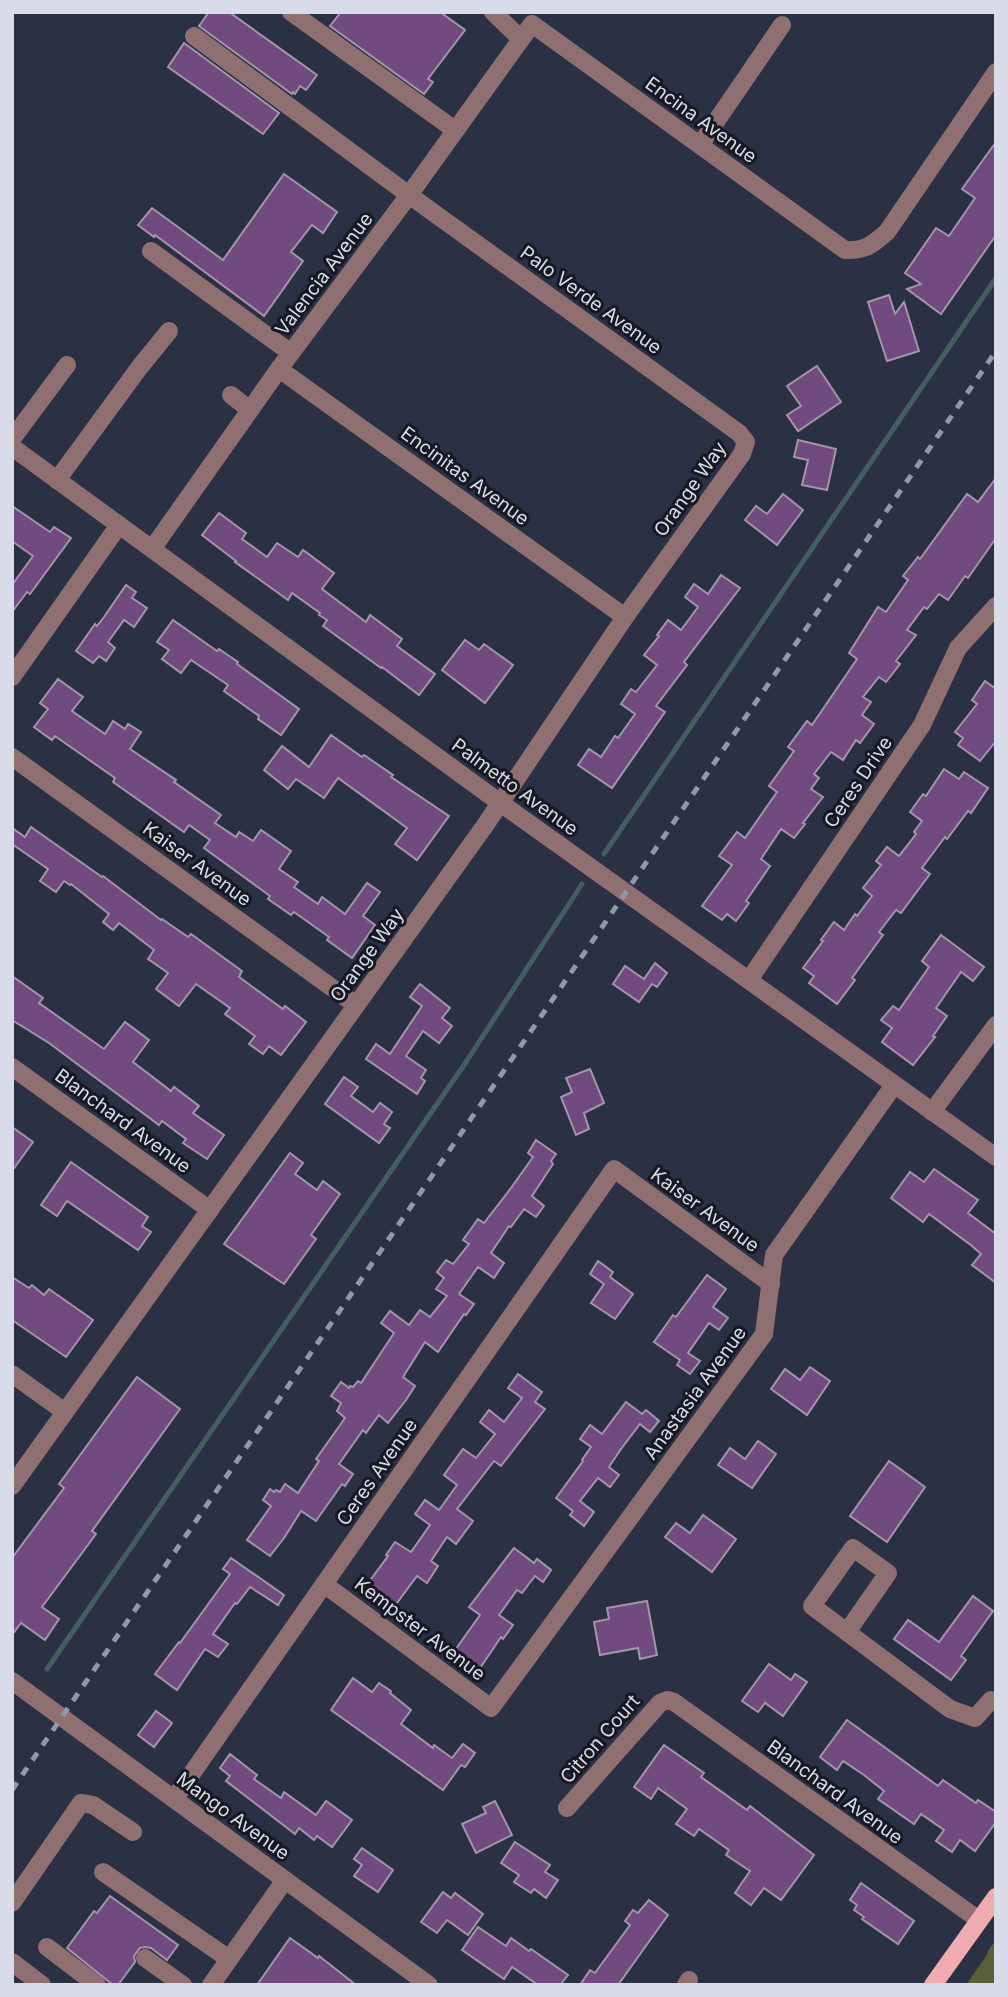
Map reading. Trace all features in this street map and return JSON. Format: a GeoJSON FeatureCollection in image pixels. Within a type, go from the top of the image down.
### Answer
{"type":"FeatureCollection","features":[{"type":"Feature","properties":{"kind":"main road"},"geometry":{"type":"LineString","coordinates":[[933,1985],[996,1897]]}},
{"type":"Feature","properties":{"kind":"street"},"geometry":{"type":"LineString","coordinates":[[493,12],[521,39]]}},
{"type":"Feature","properties":{"kind":"street"},"geometry":{"type":"LineString","coordinates":[[293,13],[455,130]]}},
{"type":"Feature","properties":{"kind":"street","name":"Valencia Avenue"},"geometry":{"type":"LineString","coordinates":[[152,549],[279,369],[409,195],[531,24]]}},
{"type":"Feature","properties":{"kind":"street","name":"Encina Avenue"},"geometry":{"type":"LineString","coordinates":[[531,24],[845,250],[859,251],[887,232],[996,72]]}},
{"type":"Feature","properties":{"kind":"street"},"geometry":{"type":"LineString","coordinates":[[700,145],[782,25]]}},
{"type":"Feature","properties":{"kind":"street","name":"Palo Verde Avenue"},"geometry":{"type":"LineString","coordinates":[[194,36],[739,433],[746,442]]}},
{"type":"Feature","properties":{"kind":"street"},"geometry":{"type":"LineString","coordinates":[[151,251],[291,353]]}},
{"type":"Feature","properties":{"kind":"street"},"geometry":{"type":"LineString","coordinates":[[57,480],[169,331]]}},
{"type":"Feature","properties":{"kind":"street"},"geometry":{"type":"LineString","coordinates":[[12,439],[67,365]]}},
{"type":"Feature","properties":{"kind":"street","name":"Encinitas Avenue"},"geometry":{"type":"LineString","coordinates":[[279,369],[625,617]]}},
{"type":"Feature","properties":{"kind":"street"},"geometry":{"type":"LineString","coordinates":[[231,395],[250,410]]}},
{"type":"Feature","properties":{"kind":"street","name":"Orange Way"},"geometry":{"type":"LineString","coordinates":[[12,1486],[486,824],[625,617],[742,454],[746,442]]}},
{"type":"Feature","properties":{"kind":"street","name":"Palmetto Avenue"},"geometry":{"type":"LineString","coordinates":[[12,447],[499,802],[996,1157]]}},
{"type":"Feature","properties":{"kind":"street"},"geometry":{"type":"LineString","coordinates":[[12,677],[119,525]]}},
{"type":"Feature","properties":{"kind":"street","name":"Ceres Drive"},"geometry":{"type":"LineString","coordinates":[[749,980],[922,725],[958,648],[996,606]]}},
{"type":"Feature","properties":{"kind":"street","name":"Kaiser Avenue"},"geometry":{"type":"LineString","coordinates":[[12,757],[356,1005]]}},
{"type":"Feature","properties":{"kind":"street"},"geometry":{"type":"LineString","coordinates":[[932,1112],[996,1025]]}},
{"type":"Feature","properties":{"kind":"street","name":"Blanchard Avenue"},"geometry":{"type":"LineString","coordinates":[[12,1067],[210,1210]]}},
{"type":"Feature","properties":{"kind":"street","name":"Anastasia Avenue"},"geometry":{"type":"LineString","coordinates":[[491,1709],[764,1334],[774,1255],[894,1085]]}},
{"type":"Feature","properties":{"kind":"street","name":"Kaiser Avenue"},"geometry":{"type":"LineString","coordinates":[[614,1169],[771,1284]]}},
{"type":"Feature","properties":{"kind":"street","name":"Ceres Avenue"},"geometry":{"type":"LineString","coordinates":[[174,1799],[614,1169]]}},
{"type":"Feature","properties":{"kind":"street"},"geometry":{"type":"LineString","coordinates":[[12,1374],[65,1412]]}},
{"type":"Feature","properties":{"kind":"street"},"geometry":{"type":"LineString","coordinates":[[847,1632],[888,1573],[853,1548],[812,1606],[950,1709],[975,1718],[994,1699]]}},
{"type":"Feature","properties":{"kind":"street","name":"Kempster Avenue"},"geometry":{"type":"LineString","coordinates":[[324,1584],[491,1709]]}},
{"type":"Feature","properties":{"kind":"street","name":"Mango Avenue"},"geometry":{"type":"LineString","coordinates":[[12,1681],[429,1985]]}},
{"type":"Feature","properties":{"kind":"street","name":"Blanchard Avenue"},"geometry":{"type":"LineString","coordinates":[[667,1700],[674,1702],[979,1920]]}},
{"type":"Feature","properties":{"kind":"street","name":"Citron Court"},"geometry":{"type":"LineString","coordinates":[[567,1808],[660,1703],[667,1700]]}},
{"type":"Feature","properties":{"kind":"street"},"geometry":{"type":"LineString","coordinates":[[12,1903],[81,1804],[93,1805],[133,1832]]}},
{"type":"Feature","properties":{"kind":"street"},"geometry":{"type":"LineString","coordinates":[[103,1872],[229,1959]]}},
{"type":"Feature","properties":{"kind":"street"},"geometry":{"type":"LineString","coordinates":[[211,1985],[285,1880]]}},
{"type":"Feature","properties":{"kind":"street"},"geometry":{"type":"LineString","coordinates":[[47,1947],[97,1985]]}},
{"type":"Feature","properties":{"kind":"street"},"geometry":{"type":"LineString","coordinates":[[145,1958],[183,1985]]}},
{"type":"Feature","properties":{"kind":"street"},"geometry":{"type":"LineString","coordinates":[[12,1962],[42,1985]]}},
{"type":"Feature","properties":{"kind":"green space"},"geometry":{"type":"Polygon","coordinates":[[[996,1940],[996,1985],[966,1985],[987,1952],[996,1940]]]}},
{"type":"Feature","properties":{"kind":"building"},"geometry":{"type":"Polygon","coordinates":[[[209,12],[229,12],[317,75],[306,90],[300,86],[295,94],[292,94],[199,26],[209,12]]]}},
{"type":"Feature","properties":{"kind":"building"},"geometry":{"type":"Polygon","coordinates":[[[341,12],[440,12],[465,30],[428,79],[433,82],[424,94],[330,26],[341,12]]]}},
{"type":"Feature","properties":{"kind":"building"},"geometry":{"type":"Polygon","coordinates":[[[184,43],[279,113],[263,134],[168,67],[184,43]]]}},
{"type":"Feature","properties":{"kind":"building"},"geometry":{"type":"Polygon","coordinates":[[[996,142],[996,235],[941,314],[907,289],[921,284],[905,273],[936,228],[949,236],[975,198],[962,189],[996,142]]]}},
{"type":"Feature","properties":{"kind":"building"},"geometry":{"type":"Polygon","coordinates":[[[284,174],[337,212],[323,233],[312,225],[291,252],[303,261],[264,316],[138,225],[152,208],[223,260],[284,174]]]}},
{"type":"Feature","properties":{"kind":"building"},"geometry":{"type":"Polygon","coordinates":[[[889,295],[895,314],[904,302],[919,351],[887,361],[868,302],[889,295]]]}},
{"type":"Feature","properties":{"kind":"building"},"geometry":{"type":"Polygon","coordinates":[[[817,366],[841,402],[798,431],[787,415],[801,406],[787,386],[817,366]]]}},
{"type":"Feature","properties":{"kind":"building"},"geometry":{"type":"Polygon","coordinates":[[[798,440],[836,449],[827,490],[802,485],[808,460],[794,457],[798,440]]]}},
{"type":"Feature","properties":{"kind":"building"},"geometry":{"type":"Polygon","coordinates":[[[996,478],[996,538],[968,578],[965,576],[948,600],[939,594],[927,609],[924,607],[907,630],[916,635],[896,661],[900,664],[886,682],[879,677],[863,697],[871,702],[862,715],[874,724],[860,743],[856,740],[843,760],[831,752],[814,774],[819,778],[811,789],[823,797],[794,838],[781,829],[761,859],[770,866],[746,901],[749,903],[736,921],[727,914],[722,920],[702,906],[732,865],[719,856],[737,832],[745,838],[777,792],[769,786],[794,751],[788,747],[807,721],[812,725],[857,659],[849,653],[878,607],[886,612],[908,580],[903,576],[918,557],[920,559],[967,494],[978,502],[996,478]]]}},
{"type":"Feature","properties":{"kind":"building"},"geometry":{"type":"Polygon","coordinates":[[[783,494],[803,510],[777,545],[745,520],[756,506],[767,514],[783,494]]]}},
{"type":"Feature","properties":{"kind":"building"},"geometry":{"type":"Polygon","coordinates":[[[12,506],[50,532],[54,527],[71,538],[30,594],[27,592],[12,612],[12,585],[33,556],[12,541],[12,506]]]}},
{"type":"Feature","properties":{"kind":"building"},"geometry":{"type":"Polygon","coordinates":[[[219,513],[246,533],[242,539],[267,557],[277,543],[298,557],[303,550],[334,573],[322,589],[366,622],[370,615],[402,639],[397,646],[435,674],[419,695],[323,626],[327,620],[319,615],[320,613],[292,593],[288,600],[202,535],[219,513]]]}},
{"type":"Feature","properties":{"kind":"building"},"geometry":{"type":"Polygon","coordinates":[[[721,575],[740,588],[684,662],[687,665],[656,706],[665,712],[612,788],[578,765],[589,749],[601,757],[635,714],[621,704],[631,689],[636,692],[657,665],[644,655],[668,620],[681,630],[698,607],[685,597],[694,584],[708,594],[721,575]]]}},
{"type":"Feature","properties":{"kind":"building"},"geometry":{"type":"Polygon","coordinates":[[[126,585],[136,592],[132,598],[147,608],[134,627],[124,620],[108,642],[115,648],[106,661],[99,656],[93,663],[76,651],[126,585]]]}},
{"type":"Feature","properties":{"kind":"building"},"geometry":{"type":"Polygon","coordinates":[[[173,620],[217,651],[219,649],[238,662],[237,664],[299,709],[281,735],[224,691],[228,685],[191,660],[181,673],[162,659],[169,650],[157,642],[173,620]]]}},
{"type":"Feature","properties":{"kind":"building"},"geometry":{"type":"Polygon","coordinates":[[[465,640],[479,650],[484,644],[513,665],[485,703],[442,670],[465,640]]]}},
{"type":"Feature","properties":{"kind":"building"},"geometry":{"type":"Polygon","coordinates":[[[58,679],[83,697],[72,711],[105,734],[113,721],[125,729],[128,724],[141,732],[130,749],[221,815],[215,823],[236,837],[239,832],[253,841],[261,830],[291,851],[279,869],[298,882],[294,887],[318,904],[322,897],[345,914],[367,883],[380,892],[363,916],[375,925],[352,958],[327,940],[329,937],[294,912],[291,915],[268,899],[270,896],[204,848],[210,840],[189,825],[184,832],[113,782],[115,778],[55,736],[52,740],[34,727],[48,709],[40,703],[58,679]]]}},
{"type":"Feature","properties":{"kind":"building"},"geometry":{"type":"Polygon","coordinates":[[[985,681],[996,689],[996,741],[980,761],[958,745],[963,738],[955,732],[977,704],[972,700],[985,681]]]}},
{"type":"Feature","properties":{"kind":"building"},"geometry":{"type":"Polygon","coordinates":[[[331,735],[362,757],[364,755],[393,775],[391,777],[449,816],[417,860],[395,844],[407,828],[338,778],[324,798],[296,779],[288,789],[264,770],[282,746],[309,767],[331,735]]]}},
{"type":"Feature","properties":{"kind":"building"},"geometry":{"type":"Polygon","coordinates":[[[944,769],[959,779],[964,772],[988,788],[971,813],[968,811],[922,868],[930,874],[901,913],[896,910],[879,932],[883,935],[837,1004],[809,983],[814,976],[803,968],[834,922],[844,930],[872,896],[863,888],[881,865],[876,861],[887,847],[899,856],[916,834],[914,832],[922,821],[910,812],[923,794],[926,796],[944,769]]]}},
{"type":"Feature","properties":{"kind":"building"},"geometry":{"type":"Polygon","coordinates":[[[31,827],[161,920],[188,937],[191,934],[242,971],[239,977],[306,1022],[281,1055],[269,1046],[263,1054],[249,1044],[255,1036],[225,1014],[230,1008],[196,984],[179,1006],[156,989],[168,973],[148,959],[154,950],[119,923],[113,930],[103,922],[109,914],[71,884],[64,881],[56,892],[40,881],[48,869],[12,844],[12,828],[25,837],[31,827]]]}},
{"type":"Feature","properties":{"kind":"building"},"geometry":{"type":"Polygon","coordinates":[[[941,935],[984,967],[973,981],[961,972],[936,1008],[947,1016],[933,1036],[935,1037],[913,1065],[882,1042],[892,1028],[881,1020],[893,1006],[899,1010],[929,967],[922,961],[941,935]]]}},
{"type":"Feature","properties":{"kind":"building"},"geometry":{"type":"Polygon","coordinates":[[[655,963],[667,973],[657,987],[652,984],[639,1002],[613,984],[625,966],[644,979],[655,963]]]}},
{"type":"Feature","properties":{"kind":"building"},"geometry":{"type":"Polygon","coordinates":[[[12,976],[43,998],[39,1003],[104,1049],[125,1022],[149,1040],[133,1062],[171,1091],[174,1087],[199,1106],[193,1113],[224,1135],[207,1159],[183,1143],[186,1139],[162,1121],[159,1125],[49,1043],[12,1020],[12,976]]]}},
{"type":"Feature","properties":{"kind":"building"},"geometry":{"type":"Polygon","coordinates":[[[420,984],[450,1008],[442,1018],[452,1026],[439,1043],[423,1031],[406,1056],[426,1070],[421,1078],[425,1081],[417,1094],[366,1059],[376,1044],[390,1054],[422,1006],[410,997],[420,984]]]}},
{"type":"Feature","properties":{"kind":"building"},"geometry":{"type":"Polygon","coordinates":[[[590,1069],[604,1103],[584,1113],[589,1129],[576,1135],[561,1097],[572,1092],[566,1078],[590,1069]]]}},
{"type":"Feature","properties":{"kind":"building"},"geometry":{"type":"Polygon","coordinates":[[[344,1077],[358,1087],[351,1096],[373,1112],[380,1103],[392,1112],[384,1124],[390,1128],[379,1143],[325,1104],[344,1077]]]}},
{"type":"Feature","properties":{"kind":"building"},"geometry":{"type":"Polygon","coordinates":[[[12,1127],[33,1142],[12,1171],[12,1127]]]}},
{"type":"Feature","properties":{"kind":"building"},"geometry":{"type":"Polygon","coordinates":[[[536,1140],[556,1154],[551,1161],[553,1164],[532,1196],[544,1206],[536,1217],[524,1209],[511,1227],[509,1226],[491,1253],[504,1263],[494,1278],[478,1267],[459,1294],[474,1304],[438,1352],[425,1342],[403,1377],[415,1386],[406,1400],[388,1423],[379,1415],[366,1433],[363,1430],[339,1464],[353,1474],[345,1486],[342,1484],[316,1521],[301,1511],[270,1556],[247,1540],[271,1506],[263,1500],[270,1489],[280,1492],[285,1484],[298,1493],[319,1461],[316,1459],[345,1418],[337,1411],[341,1403],[331,1396],[341,1382],[349,1388],[358,1381],[361,1383],[394,1333],[381,1323],[390,1311],[409,1325],[420,1310],[430,1317],[447,1296],[436,1289],[444,1278],[437,1272],[446,1260],[453,1264],[469,1244],[463,1240],[478,1219],[484,1223],[511,1188],[533,1157],[528,1153],[536,1140]]]}},
{"type":"Feature","properties":{"kind":"building"},"geometry":{"type":"Polygon","coordinates":[[[290,1153],[303,1163],[295,1174],[317,1190],[323,1181],[340,1194],[311,1235],[316,1239],[284,1284],[224,1244],[290,1153]]]}},
{"type":"Feature","properties":{"kind":"building"},"geometry":{"type":"Polygon","coordinates":[[[71,1162],[148,1217],[142,1226],[151,1232],[138,1250],[67,1201],[57,1216],[41,1205],[71,1162]]]}},
{"type":"Feature","properties":{"kind":"building"},"geometry":{"type":"Polygon","coordinates":[[[934,1169],[978,1200],[968,1213],[996,1234],[996,1283],[972,1265],[981,1254],[972,1246],[929,1214],[923,1222],[891,1198],[910,1172],[924,1182],[934,1169]]]}},
{"type":"Feature","properties":{"kind":"building"},"geometry":{"type":"Polygon","coordinates":[[[598,1261],[613,1272],[610,1277],[633,1294],[615,1319],[591,1303],[604,1284],[590,1274],[598,1261]]]}},
{"type":"Feature","properties":{"kind":"building"},"geometry":{"type":"Polygon","coordinates":[[[707,1275],[726,1289],[713,1307],[728,1318],[719,1330],[709,1323],[688,1353],[700,1361],[690,1374],[677,1365],[680,1360],[654,1342],[707,1275]]]}},
{"type":"Feature","properties":{"kind":"building"},"geometry":{"type":"Polygon","coordinates":[[[12,1277],[29,1288],[32,1285],[44,1295],[49,1289],[93,1320],[66,1357],[12,1320],[12,1277]]]}},
{"type":"Feature","properties":{"kind":"building"},"geometry":{"type":"Polygon","coordinates":[[[810,1367],[830,1381],[807,1415],[771,1389],[785,1369],[800,1380],[810,1367]]]}},
{"type":"Feature","properties":{"kind":"building"},"geometry":{"type":"Polygon","coordinates":[[[518,1374],[542,1392],[535,1402],[545,1409],[501,1466],[494,1461],[457,1509],[473,1521],[456,1544],[447,1537],[431,1561],[438,1566],[427,1583],[417,1576],[391,1611],[363,1590],[395,1542],[411,1552],[430,1525],[415,1514],[425,1500],[439,1510],[457,1485],[444,1475],[463,1449],[476,1458],[495,1434],[480,1422],[489,1410],[504,1422],[522,1398],[508,1388],[518,1374]]]}},
{"type":"Feature","properties":{"kind":"building"},"geometry":{"type":"Polygon","coordinates":[[[137,1377],[180,1409],[92,1531],[96,1534],[42,1607],[59,1619],[45,1640],[21,1623],[12,1635],[12,1558],[64,1488],[59,1484],[137,1377]]]}},
{"type":"Feature","properties":{"kind":"building"},"geometry":{"type":"Polygon","coordinates":[[[626,1402],[642,1414],[646,1410],[659,1421],[650,1432],[640,1424],[621,1449],[609,1467],[619,1475],[610,1487],[598,1478],[580,1501],[594,1512],[584,1526],[570,1515],[573,1511],[556,1498],[591,1447],[580,1439],[590,1425],[602,1434],[626,1402]]]}},
{"type":"Feature","properties":{"kind":"building"},"geometry":{"type":"Polygon","coordinates":[[[758,1441],[776,1454],[752,1488],[718,1465],[730,1448],[745,1459],[758,1441]]]}},
{"type":"Feature","properties":{"kind":"building"},"geometry":{"type":"Polygon","coordinates":[[[889,1461],[925,1487],[887,1542],[850,1516],[889,1461]]]}},
{"type":"Feature","properties":{"kind":"building"},"geometry":{"type":"Polygon","coordinates":[[[703,1515],[736,1539],[712,1572],[665,1537],[676,1523],[690,1533],[703,1515]]]}},
{"type":"Feature","properties":{"kind":"building"},"geometry":{"type":"Polygon","coordinates":[[[514,1548],[534,1563],[537,1559],[551,1570],[543,1582],[535,1576],[522,1593],[517,1590],[499,1615],[513,1625],[503,1639],[501,1637],[478,1671],[453,1653],[480,1615],[469,1607],[514,1548]]]}},
{"type":"Feature","properties":{"kind":"building"},"geometry":{"type":"Polygon","coordinates":[[[231,1558],[284,1595],[278,1605],[250,1587],[213,1634],[228,1644],[218,1657],[205,1649],[177,1690],[155,1674],[230,1574],[223,1569],[231,1558]]]}},
{"type":"Feature","properties":{"kind":"building"},"geometry":{"type":"Polygon","coordinates":[[[973,1596],[993,1611],[961,1656],[966,1660],[951,1680],[894,1639],[908,1620],[939,1642],[973,1596]]]}},
{"type":"Feature","properties":{"kind":"building"},"geometry":{"type":"Polygon","coordinates":[[[647,1601],[657,1655],[640,1659],[638,1648],[600,1655],[594,1622],[609,1619],[607,1608],[647,1601]]]}},
{"type":"Feature","properties":{"kind":"building"},"geometry":{"type":"Polygon","coordinates":[[[769,1664],[791,1680],[795,1674],[807,1682],[783,1716],[765,1703],[758,1712],[742,1701],[769,1664]]]}},
{"type":"Feature","properties":{"kind":"building"},"geometry":{"type":"Polygon","coordinates":[[[353,1678],[372,1692],[379,1683],[391,1691],[390,1693],[411,1710],[401,1724],[433,1748],[434,1745],[452,1758],[463,1744],[475,1753],[465,1767],[461,1765],[443,1790],[331,1710],[353,1678]]]}},
{"type":"Feature","properties":{"kind":"building"},"geometry":{"type":"Polygon","coordinates":[[[156,1711],[172,1723],[154,1747],[138,1735],[156,1711]]]}},
{"type":"Feature","properties":{"kind":"building"},"geometry":{"type":"Polygon","coordinates":[[[847,1720],[938,1786],[943,1780],[976,1803],[978,1800],[996,1812],[996,1822],[975,1851],[960,1840],[952,1852],[936,1841],[944,1830],[921,1814],[914,1824],[878,1799],[884,1791],[864,1775],[843,1761],[837,1770],[820,1757],[847,1720]]]}},
{"type":"Feature","properties":{"kind":"building"},"geometry":{"type":"Polygon","coordinates":[[[664,1745],[704,1773],[701,1777],[747,1810],[750,1806],[814,1855],[781,1900],[764,1888],[751,1905],[735,1893],[750,1871],[726,1855],[729,1850],[699,1829],[694,1836],[676,1824],[687,1809],[658,1788],[651,1799],[634,1787],[664,1745]]]}},
{"type":"Feature","properties":{"kind":"building"},"geometry":{"type":"Polygon","coordinates":[[[230,1754],[257,1775],[254,1779],[281,1798],[284,1792],[316,1815],[326,1801],[352,1820],[332,1847],[317,1836],[314,1840],[299,1828],[295,1834],[226,1781],[230,1776],[220,1768],[230,1754]]]}},
{"type":"Feature","properties":{"kind":"building"},"geometry":{"type":"Polygon","coordinates":[[[495,1801],[512,1835],[476,1853],[462,1824],[486,1813],[483,1807],[495,1801]]]}},
{"type":"Feature","properties":{"kind":"building"},"geometry":{"type":"Polygon","coordinates":[[[515,1842],[550,1865],[545,1872],[558,1880],[546,1898],[534,1889],[531,1893],[514,1882],[519,1875],[501,1863],[515,1842]]]}},
{"type":"Feature","properties":{"kind":"building"},"geometry":{"type":"Polygon","coordinates":[[[362,1848],[393,1870],[378,1892],[354,1876],[362,1865],[354,1859],[362,1848]]]}},
{"type":"Feature","properties":{"kind":"building"},"geometry":{"type":"Polygon","coordinates":[[[861,1883],[914,1921],[898,1944],[862,1919],[864,1917],[854,1910],[857,1905],[850,1900],[861,1883]]]}},
{"type":"Feature","properties":{"kind":"building"},"geometry":{"type":"Polygon","coordinates":[[[443,1892],[451,1898],[455,1893],[483,1914],[468,1935],[447,1920],[437,1933],[421,1922],[443,1892]]]}},
{"type":"Feature","properties":{"kind":"building"},"geometry":{"type":"Polygon","coordinates":[[[110,1896],[178,1945],[167,1960],[151,1948],[140,1948],[134,1956],[135,1962],[118,1985],[113,1985],[67,1948],[94,1911],[97,1913],[110,1896]]]}},
{"type":"Feature","properties":{"kind":"building"},"geometry":{"type":"Polygon","coordinates":[[[649,1900],[668,1915],[618,1985],[580,1985],[590,1970],[595,1973],[630,1925],[625,1921],[633,1910],[638,1913],[649,1900]]]}},
{"type":"Feature","properties":{"kind":"building"},"geometry":{"type":"Polygon","coordinates":[[[478,1927],[506,1946],[511,1938],[568,1975],[560,1985],[538,1985],[512,1967],[504,1979],[462,1950],[478,1927]]]}},
{"type":"Feature","properties":{"kind":"building"},"geometry":{"type":"Polygon","coordinates":[[[290,1938],[318,1958],[319,1956],[356,1985],[257,1985],[290,1938]]]}},
{"type":"Feature","properties":{"kind":"waterway"},"geometry":{"type":"LineString","coordinates":[[604,854],[996,278]]}},
{"type":"Feature","properties":{"kind":"waterway"},"geometry":{"type":"LineString","coordinates":[[47,1669],[466,1062],[582,884]]}},
{"type":"Feature","properties":{"kind":"railway"},"geometry":{"type":"LineString","coordinates":[[12,1790],[996,351]]}}]}
